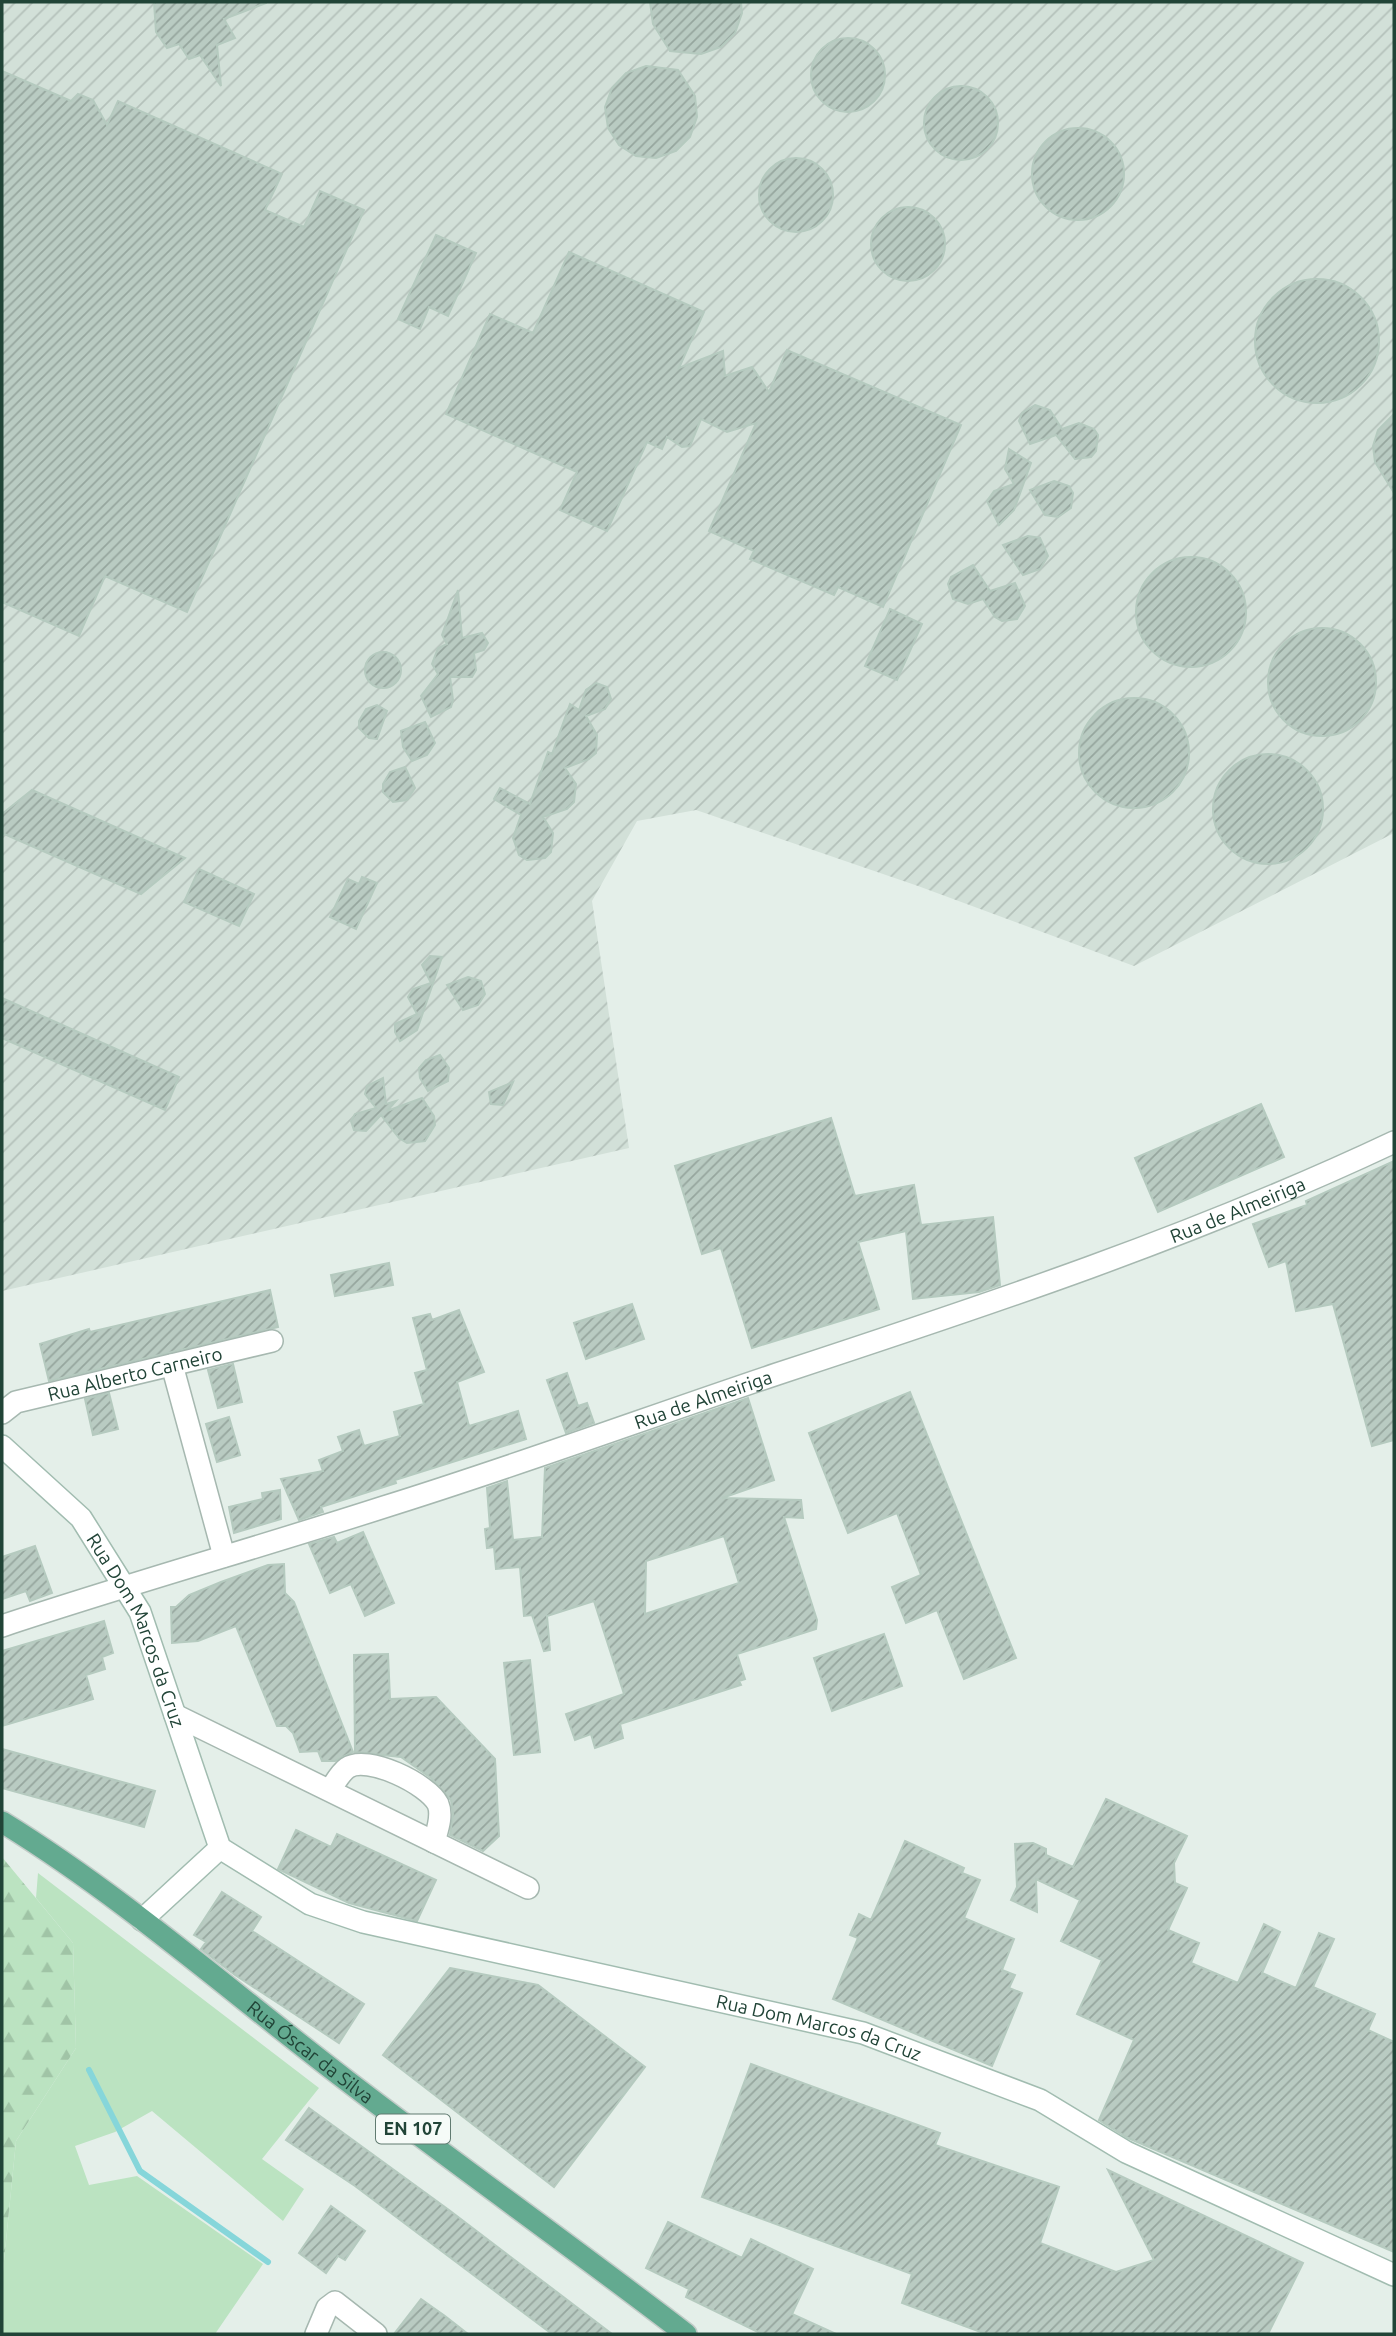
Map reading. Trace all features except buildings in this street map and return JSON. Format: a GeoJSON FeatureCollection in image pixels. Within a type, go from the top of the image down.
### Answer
{"type":"FeatureCollection","features":[{"type":"Feature","properties":{"kind":"main road","name":"Rua Óscar da Silva"},"geometry":{"type":"LineString","coordinates":[[2,1822],[68,1864],[347,2081],[686,2334]]}},
{"type":"Feature","properties":{"kind":"street","name":"Rua de Almeiriga"},"geometry":{"type":"LineString","coordinates":[[2,1626],[385,1507],[987,1306],[1143,1249],[1295,1188],[1394,1142]]}},
{"type":"Feature","properties":{"kind":"street","name":"Rua Alberto Carneiro"},"geometry":{"type":"LineString","coordinates":[[2,1413],[16,1402],[272,1341]]}},
{"type":"Feature","properties":{"kind":"street"},"geometry":{"type":"LineString","coordinates":[[172,1365],[224,1556]]}},
{"type":"Feature","properties":{"kind":"street","name":"Rua Dom Marcos da Cruz"},"geometry":{"type":"LineString","coordinates":[[2,1446],[81,1518],[140,1612],[220,1848],[310,1904],[363,1922],[863,2034],[1040,2100],[1126,2152],[1394,2275]]}},
{"type":"Feature","properties":{"kind":"street"},"geometry":{"type":"LineString","coordinates":[[175,1716],[528,1888]]}},
{"type":"Feature","properties":{"kind":"street"},"geometry":{"type":"LineString","coordinates":[[330,1790],[346,1768],[356,1764],[374,1765],[395,1773],[427,1791],[438,1804],[440,1816],[434,1842]]}},
{"type":"Feature","properties":{"kind":"street"},"geometry":{"type":"LineString","coordinates":[[142,1920],[220,1848]]}},
{"type":"Feature","properties":{"kind":"street"},"geometry":{"type":"LineString","coordinates":[[316,2334],[327,2308],[335,2302],[376,2334]]}},
{"type":"Feature","properties":{"kind":"shaded area"},"geometry":{"type":"Polygon","coordinates":[[[2,2],[1394,2],[1394,833],[1134,966],[918,886],[696,810],[637,821],[592,901],[629,1148],[2,1291],[2,2]]]}},
{"type":"Feature","properties":{"kind":"green space"},"geometry":{"type":"Polygon","coordinates":[[[2,1857],[73,1943],[76,2048],[16,2141],[2,2281],[2,1857]]]}},
{"type":"Feature","properties":{"kind":"green space"},"geometry":{"type":"Polygon","coordinates":[[[38,1873],[319,2088],[262,2159],[304,2189],[283,2221],[152,2111],[115,2132],[75,2146],[89,2185],[137,2176],[263,2264],[215,2334],[2,2334],[2,2281],[16,2141],[76,2048],[73,1943],[36,1898],[38,1873]]]}},
{"type":"Feature","properties":{"kind":"waterway"},"geometry":{"type":"LineString","coordinates":[[89,2070],[140,2171],[268,2262]]}}]}
